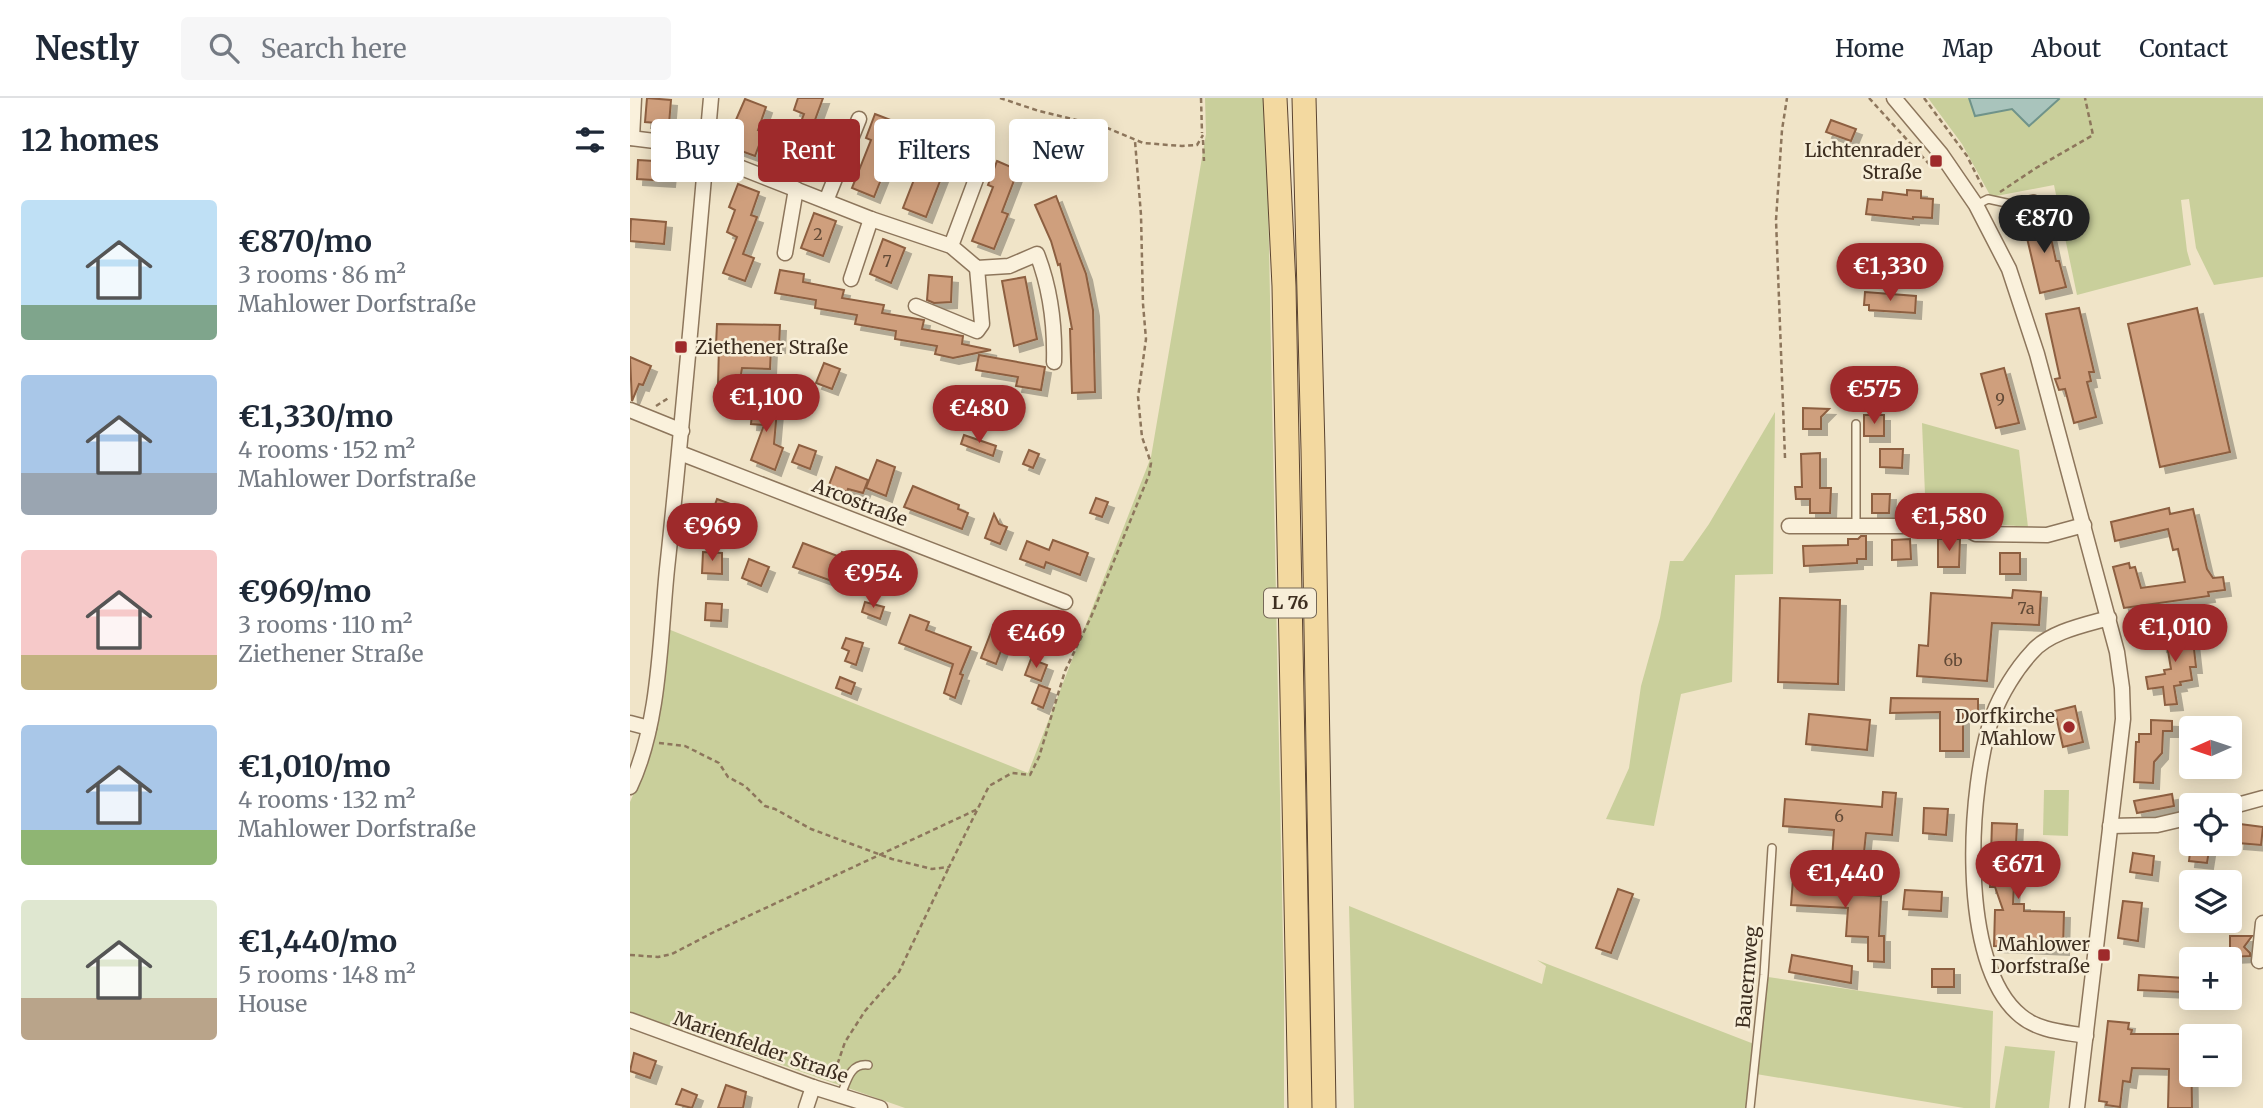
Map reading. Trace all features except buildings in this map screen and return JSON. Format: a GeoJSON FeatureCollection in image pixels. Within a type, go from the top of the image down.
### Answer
{"type":"FeatureCollection","features":[{"type":"Feature","properties":{"kind":"main road","name":"L 76"},"geometry":{"type":"LineString","coordinates":[[1275,98],[1284,286],[1300,1108]]}},
{"type":"Feature","properties":{"kind":"main road","name":"L 76"},"geometry":{"type":"LineString","coordinates":[[1304,98],[1325,1108]]}},
{"type":"Feature","properties":{"kind":"street"},"geometry":{"type":"LineString","coordinates":[[634,98],[631,138],[651,140]]}},
{"type":"Feature","properties":{"kind":"street"},"geometry":{"type":"LineString","coordinates":[[709,119],[711,98]]}},
{"type":"Feature","properties":{"kind":"street"},"geometry":{"type":"LineString","coordinates":[[1894,98],[1941,154],[1976,205],[2009,269],[2021,301],[2117,652],[2123,698],[2120,745],[2077,1108]]}},
{"type":"Feature","properties":{"kind":"street"},"geometry":{"type":"LineString","coordinates":[[744,168],[871,219],[951,247],[977,268],[1009,266],[1037,254],[1048,282],[1055,326],[1054,362]]}},
{"type":"Feature","properties":{"kind":"street"},"geometry":{"type":"LineString","coordinates":[[630,787],[648,734],[680,453],[703,182]]}},
{"type":"Feature","properties":{"kind":"street"},"geometry":{"type":"LineString","coordinates":[[826,201],[834,182]]}},
{"type":"Feature","properties":{"kind":"street"},"geometry":{"type":"LineString","coordinates":[[951,247],[975,182]]}},
{"type":"Feature","properties":{"kind":"street"},"geometry":{"type":"LineString","coordinates":[[785,253],[796,189]]}},
{"type":"Feature","properties":{"kind":"street"},"geometry":{"type":"LineString","coordinates":[[851,279],[871,219]]}},
{"type":"Feature","properties":{"kind":"street"},"geometry":{"type":"LineString","coordinates":[[916,306],[977,331],[982,324],[977,268]]}},
{"type":"Feature","properties":{"kind":"street"},"geometry":{"type":"LineString","coordinates":[[630,410],[682,431]]}},
{"type":"Feature","properties":{"kind":"street","name":"Arcostraße"},"geometry":{"type":"LineString","coordinates":[[680,453],[1065,602]]}},
{"type":"Feature","properties":{"kind":"street"},"geometry":{"type":"LineString","coordinates":[[1789,526],[1962,526],[1976,534],[2047,535],[2084,525]]}},
{"type":"Feature","properties":{"kind":"street"},"geometry":{"type":"LineString","coordinates":[[2086,1036],[2056,1032],[2023,1018],[2002,995],[1982,941],[1976,911],[1973,871],[1980,772],[1986,742],[2003,693],[2032,650],[2051,637],[2109,618]]}},
{"type":"Feature","properties":{"kind":"street"},"geometry":{"type":"LineString","coordinates":[[630,723],[648,734]]}},
{"type":"Feature","properties":{"kind":"street"},"geometry":{"type":"LineString","coordinates":[[2242,804],[2263,798]]}},
{"type":"Feature","properties":{"kind":"street"},"geometry":{"type":"LineString","coordinates":[[2110,826],[2157,825],[2179,820]]}},
{"type":"Feature","properties":{"kind":"street"},"geometry":{"type":"LineString","coordinates":[[2259,961],[2263,923]]}},
{"type":"Feature","properties":{"kind":"street","name":"Marienfelder Straße"},"geometry":{"type":"LineString","coordinates":[[630,1020],[813,1087],[880,1108]]}},
{"type":"Feature","properties":{"kind":"street"},"geometry":{"type":"LineString","coordinates":[[806,1108],[813,1087]]}},
{"type":"Feature","properties":{"kind":"lane"},"geometry":{"type":"LineString","coordinates":[[1976,205],[1988,200],[2011,204],[2034,198]]}},
{"type":"Feature","properties":{"kind":"lane"},"geometry":{"type":"LineString","coordinates":[[1856,424],[1856,527]]}},
{"type":"Feature","properties":{"kind":"lane","name":"Bauernweg"},"geometry":{"type":"LineString","coordinates":[[1750,1108],[1764,975],[1772,848]]}},
{"type":"Feature","properties":{"kind":"lane"},"geometry":{"type":"LineString","coordinates":[[835,1093],[852,1069],[868,1065]]}},
{"type":"Feature","properties":{"kind":"path"},"geometry":{"type":"LineString","coordinates":[[1000,98],[1039,111],[1105,127],[1135,141],[1197,145],[1203,135]]}},
{"type":"Feature","properties":{"kind":"path"},"geometry":{"type":"LineString","coordinates":[[1201,98],[1204,161]]}},
{"type":"Feature","properties":{"kind":"path"},"geometry":{"type":"LineString","coordinates":[[1785,458],[1776,220],[1782,130],[1787,98]]}},
{"type":"Feature","properties":{"kind":"path"},"geometry":{"type":"LineString","coordinates":[[1924,98],[1967,156],[1984,190],[1976,205]]}},
{"type":"Feature","properties":{"kind":"path"},"geometry":{"type":"LineString","coordinates":[[1991,197],[2093,135],[2085,98]]}},
{"type":"Feature","properties":{"kind":"path"},"geometry":{"type":"LineString","coordinates":[[835,1093],[845,1042],[865,1011],[899,972],[989,786],[1012,773],[1030,775],[1039,757],[1065,671],[1147,482],[1151,467],[1142,437],[1138,397],[1146,339],[1135,141]]}},
{"type":"Feature","properties":{"kind":"path"},"geometry":{"type":"LineString","coordinates":[[656,406],[670,397]]}},
{"type":"Feature","properties":{"kind":"path"},"geometry":{"type":"LineString","coordinates":[[1065,602],[1067,620],[1072,631],[1082,637]]}},
{"type":"Feature","properties":{"kind":"path"},"geometry":{"type":"LineString","coordinates":[[648,734],[685,746],[719,763],[728,776],[745,786],[765,806],[810,829],[932,869],[949,867]]}},
{"type":"Feature","properties":{"kind":"path"},"geometry":{"type":"LineString","coordinates":[[630,956],[658,957],[672,954],[978,809]]}},
{"type":"Feature","properties":{"kind":"green space"},"geometry":{"type":"Polygon","coordinates":[[[1205,98],[1266,98],[1284,1108],[905,1108],[630,1012],[630,802],[645,768],[655,734],[668,629],[1028,773],[1151,457],[1206,134],[1205,98]]]}},
{"type":"Feature","properties":{"kind":"green space"},"geometry":{"type":"Polygon","coordinates":[[[1928,98],[1969,98],[1975,115],[2058,98],[2263,98],[2263,277],[2214,285],[2196,248],[2189,199],[2181,200],[2191,265],[2077,295],[2054,185],[1991,197],[1962,144],[1928,98]]]}},
{"type":"Feature","properties":{"kind":"green space"},"geometry":{"type":"Polygon","coordinates":[[[1775,412],[1773,574],[1735,575],[1732,682],[1681,694],[1654,826],[1606,819],[1629,768],[1641,686],[1660,618],[1670,561],[1683,561],[1709,524],[1775,412]]]}},
{"type":"Feature","properties":{"kind":"green space"},"geometry":{"type":"Polygon","coordinates":[[[1922,423],[2019,450],[2028,527],[1926,518],[1922,423]]]}},
{"type":"Feature","properties":{"kind":"green space"},"geometry":{"type":"Polygon","coordinates":[[[2044,790],[2069,790],[2068,836],[2043,835],[2044,790]]]}},
{"type":"Feature","properties":{"kind":"green space"},"geometry":{"type":"Polygon","coordinates":[[[1349,906],[1542,984],[1546,966],[1537,960],[1754,1044],[1746,1108],[1354,1108],[1349,906]]]}},
{"type":"Feature","properties":{"kind":"green space"},"geometry":{"type":"Polygon","coordinates":[[[1768,977],[1993,1011],[1990,1108],[1964,1108],[1756,1074],[1768,977]]]}},
{"type":"Feature","properties":{"kind":"green space"},"geometry":{"type":"Polygon","coordinates":[[[2005,1046],[2055,1051],[2049,1108],[1995,1108],[2005,1046]]]}},
{"type":"Feature","properties":{"kind":"water"},"geometry":{"type":"Polygon","coordinates":[[[1969,98],[2059,99],[2029,126],[2012,109],[1975,116],[1969,98]]]}},
{"type":"Feature","properties":{"kind":"place","name":"Lichtenrader Straße"},"geometry":{"type":"Point","coordinates":[1936,161]}},
{"type":"Feature","properties":{"kind":"place","name":"Ziethener Straße"},"geometry":{"type":"Point","coordinates":[681,347]}},
{"type":"Feature","properties":{"kind":"place","name":"Dorfkirche Mahlow"},"geometry":{"type":"Point","coordinates":[2069,727]}},
{"type":"Feature","properties":{"kind":"place","name":"Mahlower Dorfstraße"},"geometry":{"type":"Point","coordinates":[2104,955]}}]}
